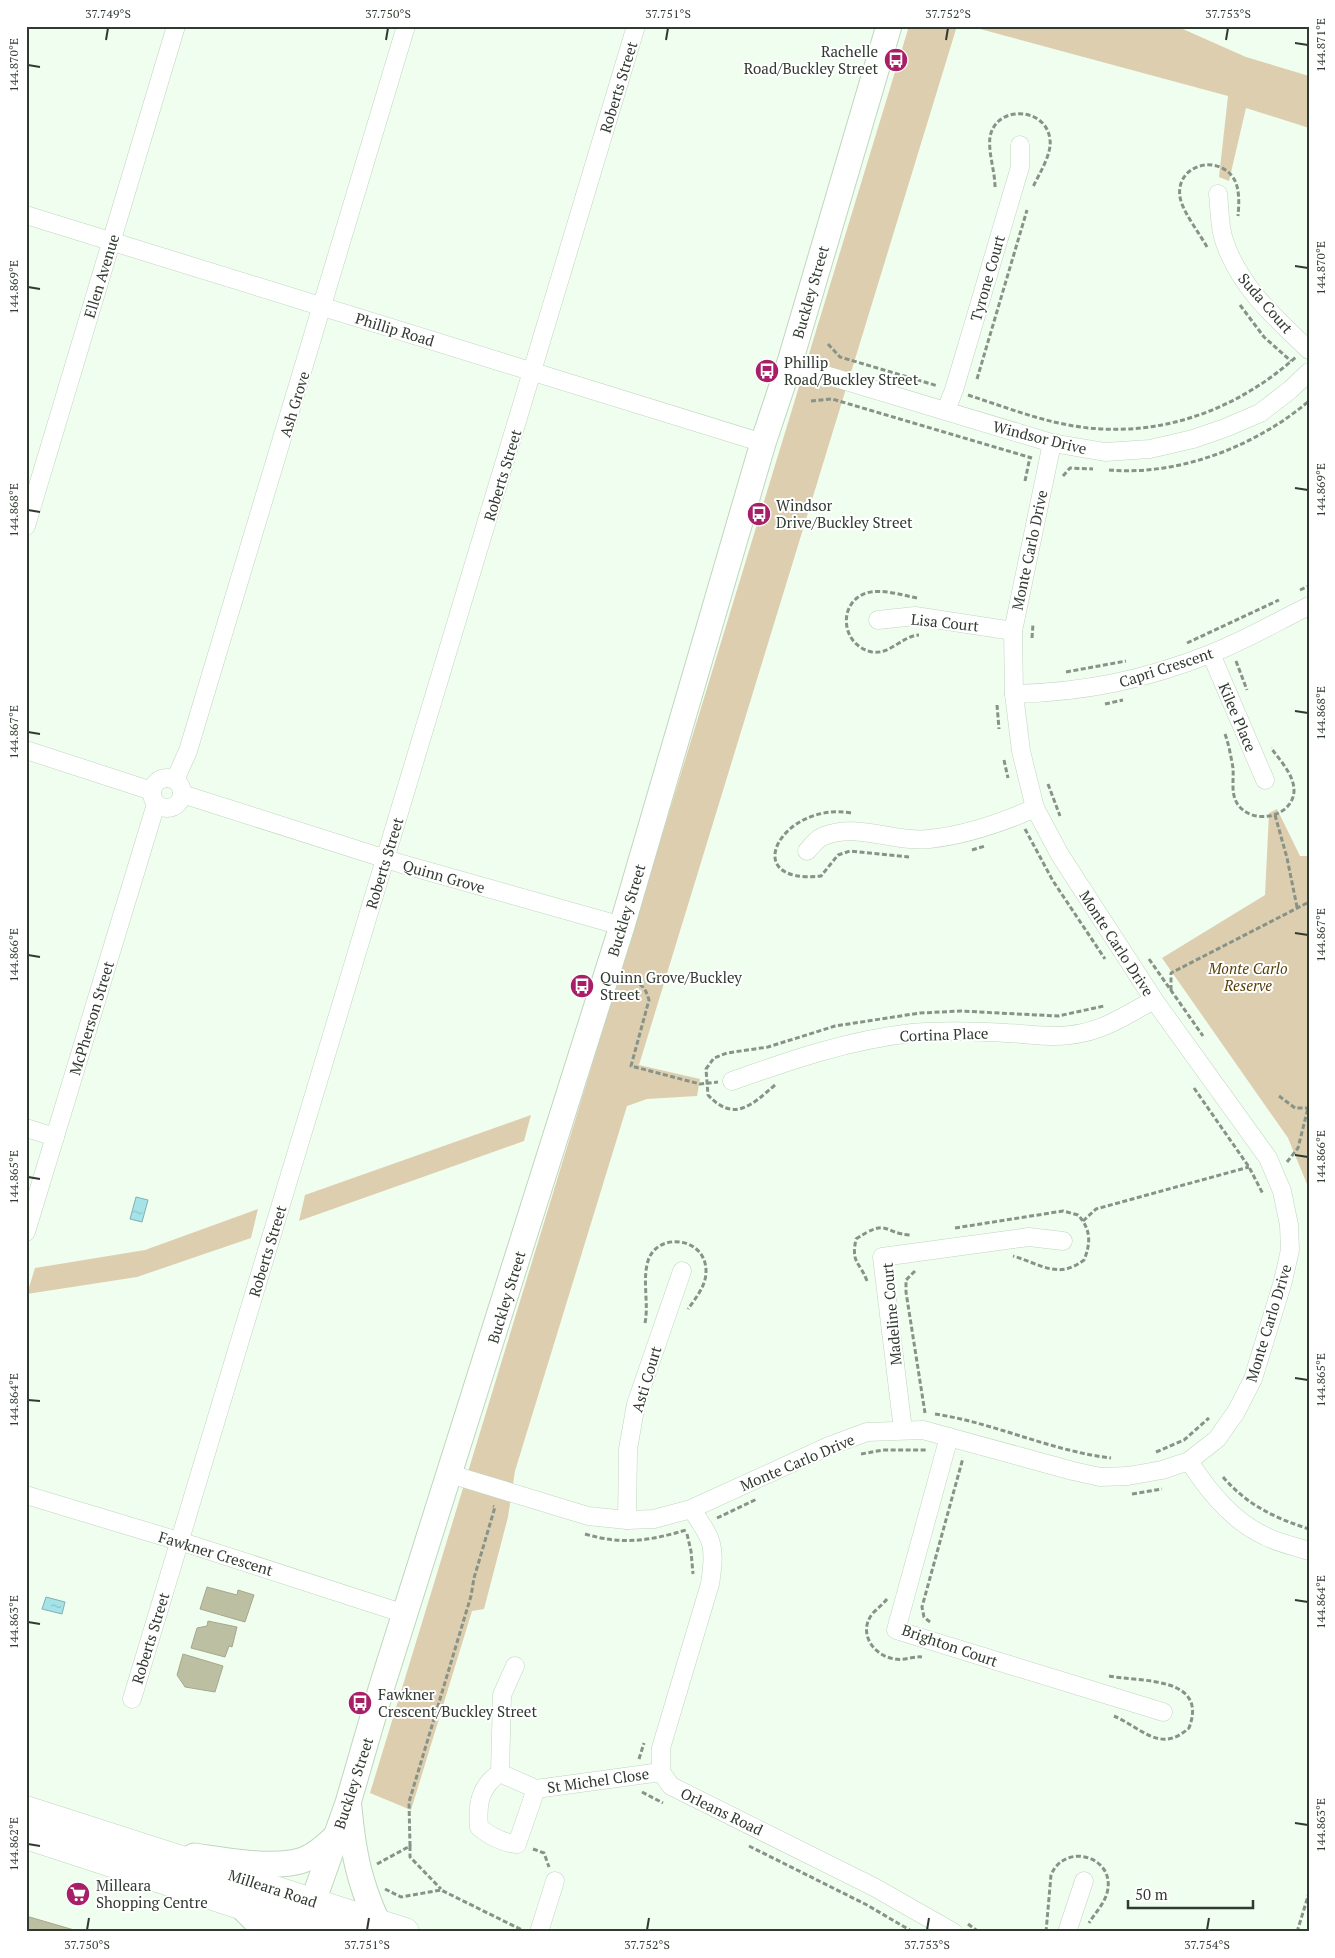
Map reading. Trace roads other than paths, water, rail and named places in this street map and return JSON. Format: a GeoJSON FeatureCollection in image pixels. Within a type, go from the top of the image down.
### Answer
{"type":"FeatureCollection","features":[{"type":"Feature","properties":{"kind":"main road","name":"Buckley Street"},"geometry":{"type":"LineString","coordinates":[[307,1918],[348,1803],[405,1614],[622,926],[763,443],[790,362],[889,26]]}},
{"type":"Feature","properties":{"kind":"main road"},"geometry":{"type":"LineString","coordinates":[[348,1803],[353,1845],[361,1886],[377,1922]]}},
{"type":"Feature","properties":{"kind":"main road","name":"Milleara Road"},"geometry":{"type":"LineString","coordinates":[[26,1810],[161,1852],[337,1932]]}},
{"type":"Feature","properties":{"kind":"main road","name":"Milleara Road"},"geometry":{"type":"LineString","coordinates":[[26,1835],[234,1903],[307,1918],[377,1922],[405,1932]]}},
{"type":"Feature","properties":{"kind":"main road"},"geometry":{"type":"LineString","coordinates":[[161,1852],[252,1863],[292,1862],[310,1856],[325,1847],[336,1836]]}},
{"type":"Feature","properties":{"kind":"street","name":"Ellen Avenue"},"geometry":{"type":"LineString","coordinates":[[26,526],[176,26]]}},
{"type":"Feature","properties":{"kind":"street","name":"Ash Grove"},"geometry":{"type":"LineString","coordinates":[[179,787],[188,751],[406,26]]}},
{"type":"Feature","properties":{"kind":"street","name":"Roberts Street"},"geometry":{"type":"LineString","coordinates":[[132,1699],[636,26]]}},
{"type":"Feature","properties":{"kind":"street","name":"Tyrone Court"},"geometry":{"type":"LineString","coordinates":[[946,410],[954,390],[1020,167],[1020,145]]}},
{"type":"Feature","properties":{"kind":"street","name":"Suda Court"},"geometry":{"type":"LineString","coordinates":[[1218,194],[1224,240],[1239,273],[1270,312],[1308,349]]}},
{"type":"Feature","properties":{"kind":"street","name":"Phillip Road"},"geometry":{"type":"LineString","coordinates":[[26,215],[763,443]]}},
{"type":"Feature","properties":{"kind":"street","name":"Windsor Drive"},"geometry":{"type":"LineString","coordinates":[[790,362],[819,373],[1052,442],[1105,452],[1150,449],[1193,439],[1260,413],[1290,390],[1309,372]]}},
{"type":"Feature","properties":{"kind":"street","name":"Monte Carlo Drive"},"geometry":{"type":"LineString","coordinates":[[450,1474],[588,1516],[627,1520],[654,1519],[691,1508],[830,1446],[867,1432],[923,1430],[947,1443],[1100,1477],[1128,1476],[1193,1467],[1217,1439],[1236,1412],[1253,1380],[1290,1250],[1289,1226],[1282,1191],[1284,1166],[1268,1158],[1154,1000],[1060,855],[1036,808],[1021,751],[1014,694],[1013,631],[1052,442]]}},
{"type":"Feature","properties":{"kind":"street","name":"Capri Crescent"},"geometry":{"type":"LineString","coordinates":[[1014,694],[1073,691],[1124,682],[1211,654],[1309,606]]}},
{"type":"Feature","properties":{"kind":"street","name":"Lisa Court"},"geometry":{"type":"LineString","coordinates":[[878,620],[916,616],[1013,631]]}},
{"type":"Feature","properties":{"kind":"street","name":"Kilee Place"},"geometry":{"type":"LineString","coordinates":[[1211,654],[1265,780]]}},
{"type":"Feature","properties":{"kind":"street"},"geometry":{"type":"LineString","coordinates":[[26,750],[128,781],[170,808],[179,802],[179,787],[166,777],[160,779],[154,797]]}},
{"type":"Feature","properties":{"kind":"street","name":"Quinn Grove"},"geometry":{"type":"LineString","coordinates":[[179,787],[385,859],[622,926]]}},
{"type":"Feature","properties":{"kind":"street","name":"McPherson Street"},"geometry":{"type":"LineString","coordinates":[[26,1232],[154,797]]}},
{"type":"Feature","properties":{"kind":"street"},"geometry":{"type":"LineString","coordinates":[[807,851],[822,836],[839,831],[895,838],[928,839],[959,835],[998,824],[1036,808]]}},
{"type":"Feature","properties":{"kind":"street","name":"Cortina Place"},"geometry":{"type":"LineString","coordinates":[[732,1081],[808,1054],[854,1043],[912,1033],[969,1031],[1050,1038],[1083,1033],[1108,1024],[1154,1000]]}},
{"type":"Feature","properties":{"kind":"street"},"geometry":{"type":"LineString","coordinates":[[26,1128],[55,1137]]}},
{"type":"Feature","properties":{"kind":"street","name":"Madeline Court"},"geometry":{"type":"LineString","coordinates":[[903,1430],[882,1257],[1021,1238],[1063,1241]]}},
{"type":"Feature","properties":{"kind":"street","name":"Asti Court"},"geometry":{"type":"LineString","coordinates":[[627,1520],[628,1449],[636,1404],[682,1271]]}},
{"type":"Feature","properties":{"kind":"street","name":"Brighton Court"},"geometry":{"type":"LineString","coordinates":[[947,1443],[896,1630],[1164,1712]]}},
{"type":"Feature","properties":{"kind":"street"},"geometry":{"type":"LineString","coordinates":[[1193,1467],[1240,1522],[1265,1537],[1309,1551]]}},
{"type":"Feature","properties":{"kind":"street","name":"Fawkner Crescent"},"geometry":{"type":"LineString","coordinates":[[26,1495],[405,1614]]}},
{"type":"Feature","properties":{"kind":"street"},"geometry":{"type":"LineString","coordinates":[[661,1772],[661,1748],[710,1584],[714,1558],[708,1532],[691,1508]]}},
{"type":"Feature","properties":{"kind":"street"},"geometry":{"type":"LineString","coordinates":[[500,1773],[502,1695],[515,1666]]}},
{"type":"Feature","properties":{"kind":"street","name":"St Michel Close"},"geometry":{"type":"LineString","coordinates":[[536,1789],[517,1844],[509,1844],[491,1837],[479,1827],[477,1810],[482,1792],[489,1780],[500,1773],[536,1789],[661,1772]]}},
{"type":"Feature","properties":{"kind":"street","name":"Orleans Road"},"geometry":{"type":"LineString","coordinates":[[661,1772],[671,1786],[874,1887],[953,1932]]}},
{"type":"Feature","properties":{"kind":"street"},"geometry":{"type":"LineString","coordinates":[[539,1932],[555,1881]]}},
{"type":"Feature","properties":{"kind":"street"},"geometry":{"type":"LineString","coordinates":[[1067,1932],[1084,1881]]}},
{"type":"Feature","properties":{"kind":"street"},"geometry":{"type":"LineString","coordinates":[[234,1903],[264,1932]]}},
{"type":"Feature","properties":{"kind":"water"},"geometry":{"type":"Polygon","coordinates":[[[136,1197],[148,1200],[142,1222],[130,1219],[136,1197]]]}},
{"type":"Feature","properties":{"kind":"water"},"geometry":{"type":"Polygon","coordinates":[[[46,1597],[65,1602],[62,1614],[42,1609],[46,1597]]]}},
{"type":"Feature","properties":{"kind":"place","name":"Rachelle Road/Buckley Street"},"geometry":{"type":"Point","coordinates":[896,60]}},
{"type":"Feature","properties":{"kind":"place","name":"Phillip Road/Buckley Street"},"geometry":{"type":"Point","coordinates":[767,371]}},
{"type":"Feature","properties":{"kind":"place","name":"Windsor Drive/Buckley Street"},"geometry":{"type":"Point","coordinates":[759,514]}},
{"type":"Feature","properties":{"kind":"place","name":"Quinn Grove/Buckley Street"},"geometry":{"type":"Point","coordinates":[582,986]}},
{"type":"Feature","properties":{"kind":"place","name":"Fawkner Crescent/Buckley Street"},"geometry":{"type":"Point","coordinates":[360,1703]}},
{"type":"Feature","properties":{"kind":"place","name":"Milleara Shopping Centre"},"geometry":{"type":"Point","coordinates":[78,1894]}},
{"type":"Feature","properties":{"kind":"park label","name":"Monte Carlo Reserve"},"geometry":{"type":"Point","coordinates":[1248,976]}}]}
